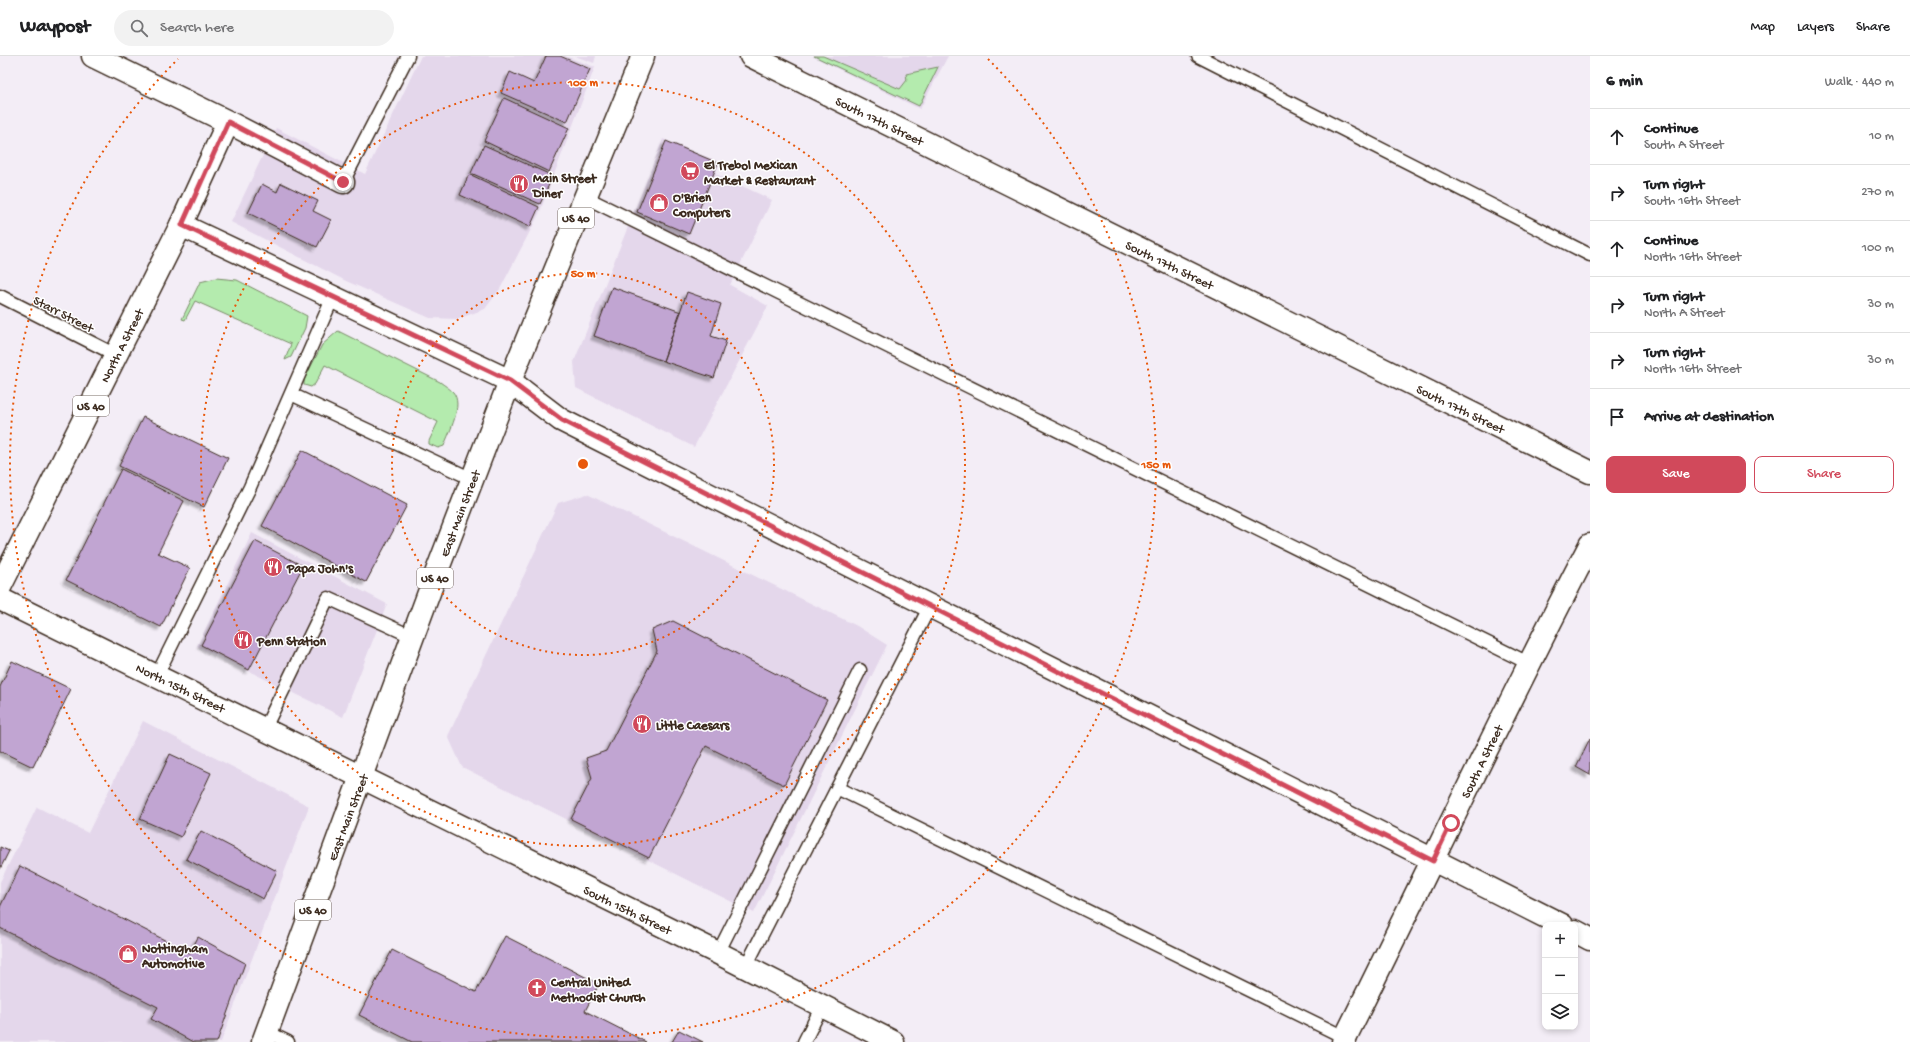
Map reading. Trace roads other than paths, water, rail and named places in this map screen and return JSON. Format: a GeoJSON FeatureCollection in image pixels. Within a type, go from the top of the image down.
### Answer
{"type":"FeatureCollection","features":[{"type":"Feature","properties":{"kind":"street"},"geometry":{"type":"LineString","coordinates":[[93,56],[228,122],[343,182]]}},
{"type":"Feature","properties":{"kind":"street","name":"East Main Street"},"geometry":{"type":"LineString","coordinates":[[265,1037],[472,479],[510,381],[643,56]]}},
{"type":"Feature","properties":{"kind":"street","name":"South 17th Street"},"geometry":{"type":"LineString","coordinates":[[752,56],[1590,472]]}},
{"type":"Feature","properties":{"kind":"street","name":"North A Street"},"geometry":{"type":"LineString","coordinates":[[0,587],[182,225],[228,122]]}},
{"type":"Feature","properties":{"kind":"street"},"geometry":{"type":"LineString","coordinates":[[182,225],[510,381],[562,420],[1556,922]]}},
{"type":"Feature","properties":{"kind":"street","name":"South A Street"},"geometry":{"type":"LineString","coordinates":[[1348,1040],[1528,663],[1590,545]]}},
{"type":"Feature","properties":{"kind":"street","name":"North 15th Street"},"geometry":{"type":"LineString","coordinates":[[0,599],[362,777]]}},
{"type":"Feature","properties":{"kind":"street","name":"South 15th Street"},"geometry":{"type":"LineString","coordinates":[[362,777],[894,1042]]}},
{"type":"Feature","properties":{"kind":"street"},"geometry":{"type":"LineString","coordinates":[[1578,933],[1590,939]]}},
{"type":"Feature","properties":{"kind":"lane"},"geometry":{"type":"LineString","coordinates":[[343,182],[408,56]]}},
{"type":"Feature","properties":{"kind":"lane"},"geometry":{"type":"LineString","coordinates":[[1198,56],[1590,255]]}},
{"type":"Feature","properties":{"kind":"lane"},"geometry":{"type":"LineString","coordinates":[[584,198],[1528,663]]}},
{"type":"Feature","properties":{"kind":"lane","name":"Starr Street"},"geometry":{"type":"LineString","coordinates":[[0,296],[116,355]]}},
{"type":"Feature","properties":{"kind":"lane"},"geometry":{"type":"LineString","coordinates":[[157,675],[250,487],[333,297]]}},
{"type":"Feature","properties":{"kind":"lane"},"geometry":{"type":"LineString","coordinates":[[291,394],[472,479]]}},
{"type":"Feature","properties":{"kind":"lane"},"geometry":{"type":"LineString","coordinates":[[265,728],[328,598],[413,637]]}},
{"type":"Feature","properties":{"kind":"lane"},"geometry":{"type":"LineString","coordinates":[[745,968],[930,606]]}},
{"type":"Feature","properties":{"kind":"lane"},"geometry":{"type":"LineString","coordinates":[[718,953],[860,670]]}},
{"type":"Feature","properties":{"kind":"lane"},"geometry":{"type":"LineString","coordinates":[[837,788],[1348,1040]]}},
{"type":"Feature","properties":{"kind":"lane"},"geometry":{"type":"LineString","coordinates":[[804,1042],[822,1006]]}},
{"type":"Feature","properties":{"kind":"lane"},"geometry":{"type":"LineString","coordinates":[[265,1037],[288,1042]]}},
{"type":"Feature","properties":{"kind":"place","name":"El Trebol Mexican Market & Restaurant"},"geometry":{"type":"Point","coordinates":[690,171]}},
{"type":"Feature","properties":{"kind":"place","name":"Main Street Diner"},"geometry":{"type":"Point","coordinates":[519,184]}},
{"type":"Feature","properties":{"kind":"place","name":"O'Brien Computers"},"geometry":{"type":"Point","coordinates":[659,203]}},
{"type":"Feature","properties":{"kind":"place","name":"Papa John's"},"geometry":{"type":"Point","coordinates":[273,567]}},
{"type":"Feature","properties":{"kind":"place","name":"Penn Station"},"geometry":{"type":"Point","coordinates":[243,640]}},
{"type":"Feature","properties":{"kind":"place","name":"Little Caesars"},"geometry":{"type":"Point","coordinates":[642,724]}},
{"type":"Feature","properties":{"kind":"place","name":"Nottingham Automotive"},"geometry":{"type":"Point","coordinates":[128,954]}},
{"type":"Feature","properties":{"kind":"place","name":"Central United Methodist Church"},"geometry":{"type":"Point","coordinates":[537,988]}}]}
